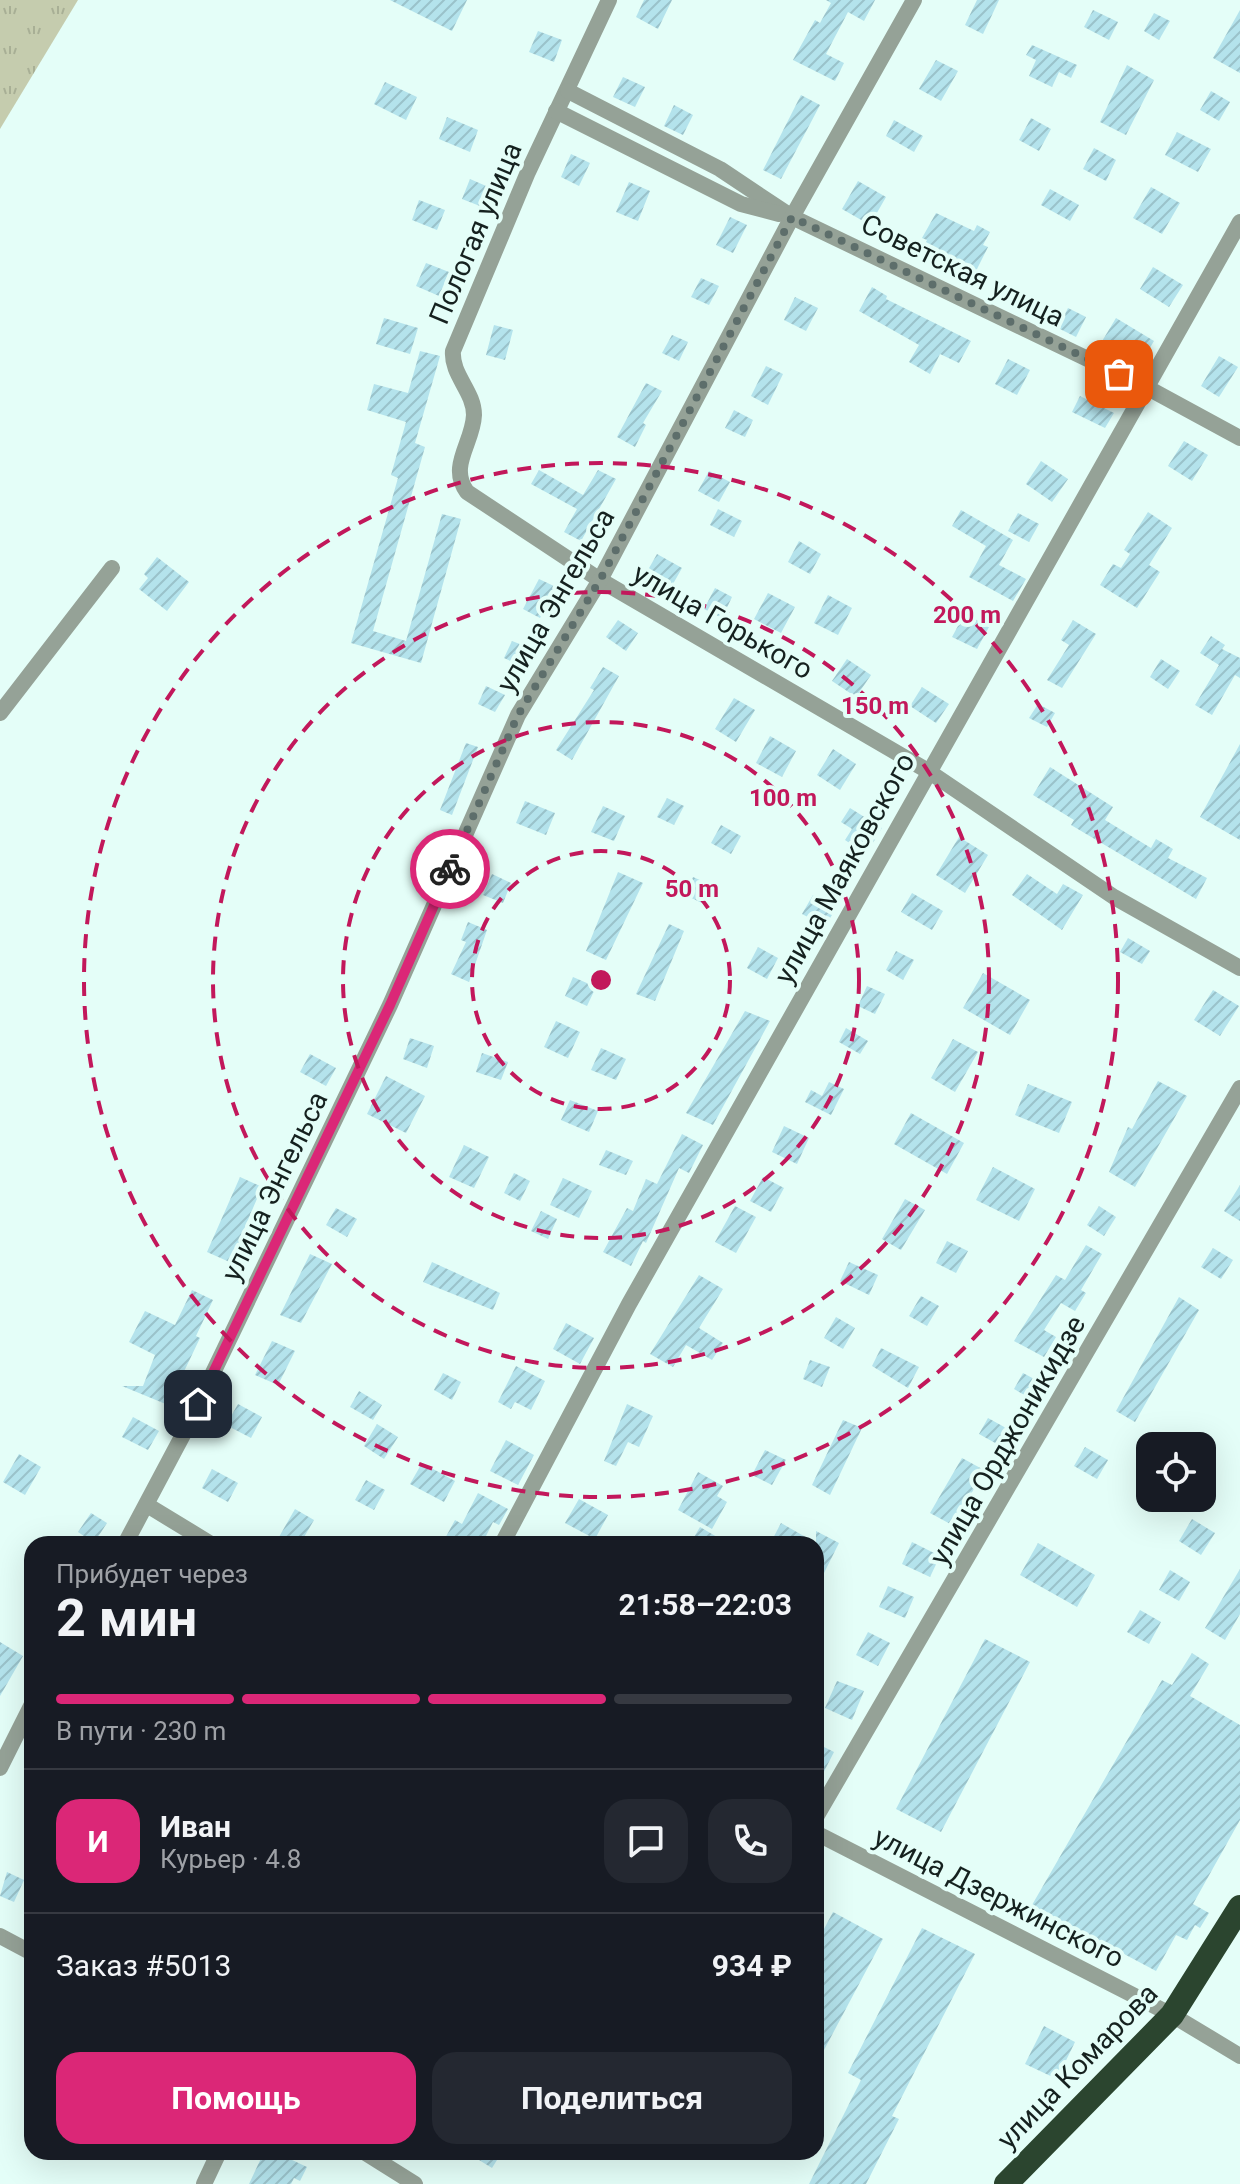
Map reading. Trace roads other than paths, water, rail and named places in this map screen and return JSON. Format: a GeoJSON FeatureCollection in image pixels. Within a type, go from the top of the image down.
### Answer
{"type":"FeatureCollection","features":[{"type":"Feature","properties":{"kind":"highway","name":"улица Комарова"},"geometry":{"type":"LineString","coordinates":[[1006,2184],[1172,2015],[1240,1907]]}},
{"type":"Feature","properties":{"kind":"street","name":"Пологая улица"},"geometry":{"type":"LineString","coordinates":[[467,492],[460,481],[459,469],[474,413],[455,369],[453,351],[556,111],[609,0]]}},
{"type":"Feature","properties":{"kind":"street","name":"улица Энгельса"},"geometry":{"type":"LineString","coordinates":[[130,1536],[390,1005],[518,715],[600,580],[792,217],[914,0]]}},
{"type":"Feature","properties":{"kind":"street","name":"Советская улица"},"geometry":{"type":"LineString","coordinates":[[568,91],[720,169],[792,217],[1146,387],[1240,438]]}},
{"type":"Feature","properties":{"kind":"street","name":"Советская улица"},"geometry":{"type":"LineString","coordinates":[[556,111],[741,204],[792,217]]}},
{"type":"Feature","properties":{"kind":"street","name":"улица Маяковского"},"geometry":{"type":"LineString","coordinates":[[506,1536],[629,1304],[1240,222]]}},
{"type":"Feature","properties":{"kind":"street","name":"улица Горького"},"geometry":{"type":"LineString","coordinates":[[467,492],[600,580],[928,771],[1114,897],[1240,968]]}},
{"type":"Feature","properties":{"kind":"street"},"geometry":{"type":"LineString","coordinates":[[0,713],[112,568]]}},
{"type":"Feature","properties":{"kind":"street","name":"улица Орджоникидзе"},"geometry":{"type":"LineString","coordinates":[[824,1803],[1240,1088]]}},
{"type":"Feature","properties":{"kind":"street"},"geometry":{"type":"LineString","coordinates":[[147,1505],[198,1536]]}},
{"type":"Feature","properties":{"kind":"street"},"geometry":{"type":"LineString","coordinates":[[0,1768],[24,1720]]}},
{"type":"Feature","properties":{"kind":"street","name":"улица Дзержинского"},"geometry":{"type":"LineString","coordinates":[[824,1837],[1172,2015],[1240,2056]]}},
{"type":"Feature","properties":{"kind":"street"},"geometry":{"type":"LineString","coordinates":[[0,1936],[24,1949]]}},
{"type":"Feature","properties":{"kind":"street"},"geometry":{"type":"LineString","coordinates":[[204,2184],[215,2160]]}},
{"type":"Feature","properties":{"kind":"street"},"geometry":{"type":"LineString","coordinates":[[377,2160],[415,2184]]}}]}
